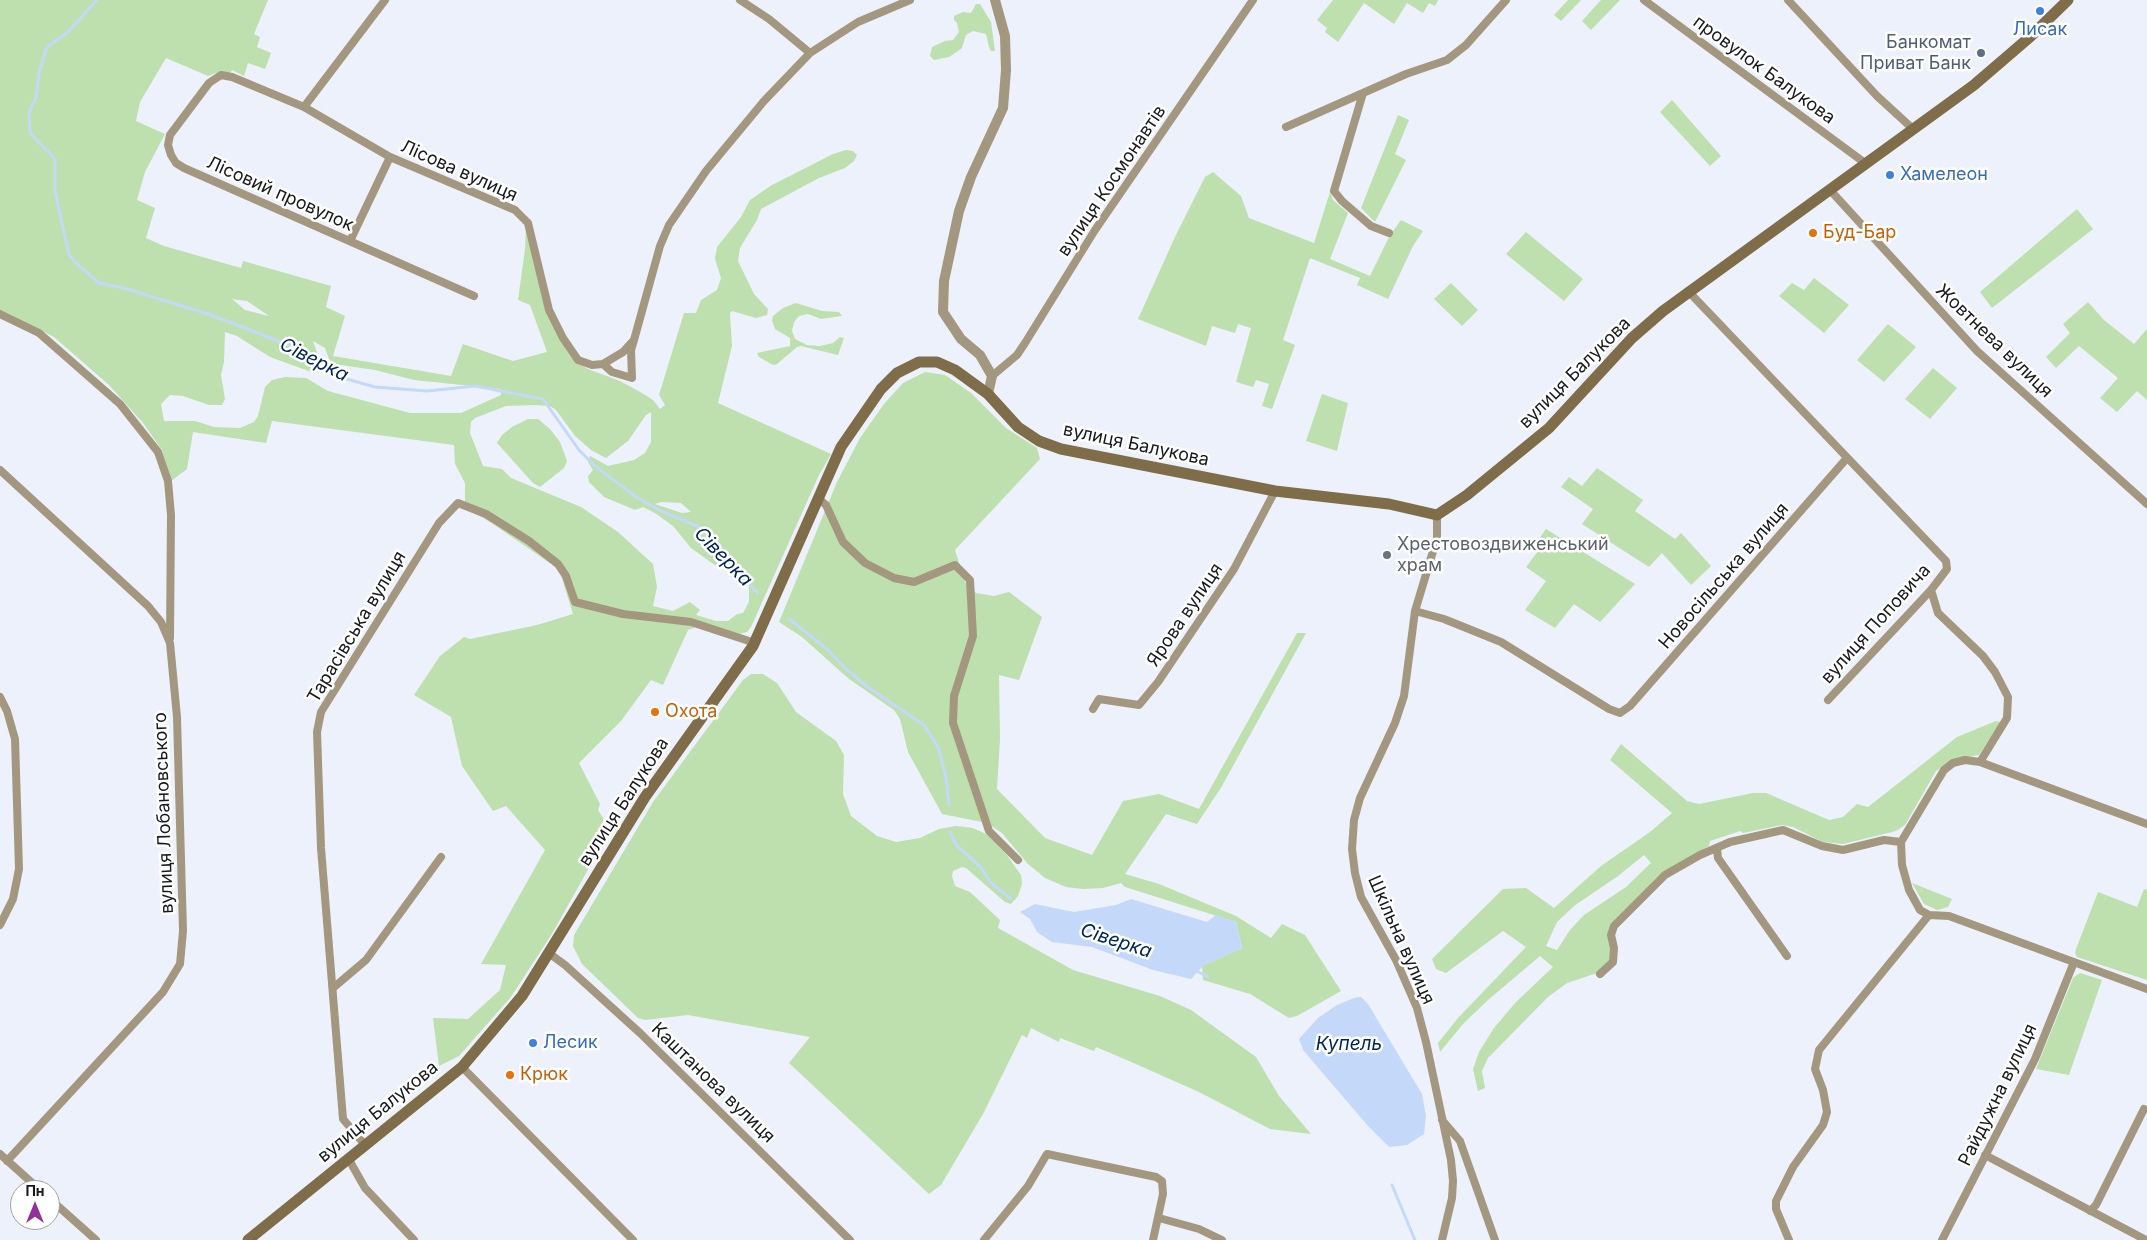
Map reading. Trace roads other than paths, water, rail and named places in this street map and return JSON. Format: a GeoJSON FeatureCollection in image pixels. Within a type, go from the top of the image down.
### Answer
{"type":"FeatureCollection","features":[{"type":"Feature","properties":{"kind":"main road","name":"вулиця Балукова"},"geometry":{"type":"LineString","coordinates":[[248,1240],[462,1067],[517,1003],[550,954],[645,797],[753,646],[841,447],[862,414],[881,389],[897,373],[919,362],[937,362],[955,370],[988,394],[1018,427],[1039,441],[1061,449],[1275,491],[1389,504],[1437,515],[1467,496],[1549,428],[1632,338],[1688,290],[1974,85],[2031,36],[2068,0]]}},
{"type":"Feature","properties":{"kind":"street"},"geometry":{"type":"LineString","coordinates":[[304,107],[385,0]]}},
{"type":"Feature","properties":{"kind":"street"},"geometry":{"type":"LineString","coordinates":[[740,0],[769,19],[810,53]]}},
{"type":"Feature","properties":{"kind":"street"},"geometry":{"type":"LineString","coordinates":[[634,340],[622,352],[603,364],[612,372],[632,378],[631,350],[634,340],[660,246],[669,225],[706,171],[764,101],[810,53],[858,22],[910,0]]}},
{"type":"Feature","properties":{"kind":"street"},"geometry":{"type":"LineString","coordinates":[[988,394],[992,376],[980,355],[961,339],[943,312],[944,281],[959,211],[971,176],[1003,108],[1006,70],[1005,36],[995,0]]}},
{"type":"Feature","properties":{"kind":"street","name":"вулиця Космонавтів"},"geometry":{"type":"LineString","coordinates":[[992,376],[1017,354],[1025,344],[1095,230],[1253,0]]}},
{"type":"Feature","properties":{"kind":"street"},"geometry":{"type":"LineString","coordinates":[[1286,127],[1456,55],[1506,0]]}},
{"type":"Feature","properties":{"kind":"street","name":"провулок Балукова"},"geometry":{"type":"LineString","coordinates":[[1644,0],[1865,163]]}},
{"type":"Feature","properties":{"kind":"street"},"geometry":{"type":"LineString","coordinates":[[1788,0],[1845,62],[1913,129]]}},
{"type":"Feature","properties":{"kind":"street","name":"Лісова вулиця"},"geometry":{"type":"LineString","coordinates":[[222,75],[232,77],[304,107],[390,157],[516,210],[528,223],[549,310],[563,338],[578,360],[592,366],[603,364]]}},
{"type":"Feature","properties":{"kind":"street","name":"Лісовий провулок"},"geometry":{"type":"LineString","coordinates":[[222,75],[209,83],[170,135],[168,145],[176,163],[474,296]]}},
{"type":"Feature","properties":{"kind":"street"},"geometry":{"type":"LineString","coordinates":[[1363,93],[1334,191],[1342,201],[1371,226],[1388,233]]}},
{"type":"Feature","properties":{"kind":"street"},"geometry":{"type":"LineString","coordinates":[[350,241],[390,157]]}},
{"type":"Feature","properties":{"kind":"street","name":"Жовтнева вулиця"},"geometry":{"type":"LineString","coordinates":[[1830,190],[1977,351],[2147,504]]}},
{"type":"Feature","properties":{"kind":"street"},"geometry":{"type":"LineString","coordinates":[[1688,290],[1847,458]]}},
{"type":"Feature","properties":{"kind":"street"},"geometry":{"type":"LineString","coordinates":[[0,314],[39,333],[120,404],[158,452],[168,481],[171,515],[170,643]]}},
{"type":"Feature","properties":{"kind":"street","name":"вулиця Поповича"},"geometry":{"type":"LineString","coordinates":[[1828,700],[1931,590],[1947,569],[1946,561],[1847,458]]}},
{"type":"Feature","properties":{"kind":"street","name":"Новосільська вулиця"},"geometry":{"type":"LineString","coordinates":[[1415,611],[1444,619],[1501,642],[1609,709],[1620,713],[1630,706],[1847,458]]}},
{"type":"Feature","properties":{"kind":"street","name":"вулиця Лобановського"},"geometry":{"type":"LineString","coordinates":[[0,470],[148,606],[161,622],[170,643],[177,718],[183,931],[180,964],[164,992],[8,1160]]}},
{"type":"Feature","properties":{"kind":"street","name":"Ярова вулиця"},"geometry":{"type":"LineString","coordinates":[[1093,709],[1099,699],[1135,706],[1144,700],[1234,569],[1275,491]]}},
{"type":"Feature","properties":{"kind":"street"},"geometry":{"type":"LineString","coordinates":[[818,498],[826,505],[843,542],[864,563],[894,578],[914,582],[955,565],[970,580],[973,636],[954,696],[952,723],[989,830],[1018,860]]}},
{"type":"Feature","properties":{"kind":"street","name":"Тарасівська вулиця"},"geometry":{"type":"LineString","coordinates":[[365,1146],[343,1119],[321,848],[317,732],[322,712],[439,523],[458,503],[486,514],[529,541],[558,564],[566,576],[576,602],[623,614],[691,622],[749,641],[753,646]]}},
{"type":"Feature","properties":{"kind":"street","name":"Шкільна вулиця"},"geometry":{"type":"LineString","coordinates":[[1437,515],[1436,538],[1415,611],[1404,696],[1395,724],[1360,798],[1354,820],[1352,848],[1355,873],[1362,897],[1396,960],[1417,1008],[1426,1042],[1440,1118],[1451,1160],[1453,1181],[1452,1198],[1442,1240]]}},
{"type":"Feature","properties":{"kind":"street"},"geometry":{"type":"LineString","coordinates":[[1931,590],[1938,613],[1983,656],[2000,679],[2008,697],[2007,718],[1980,762]]}},
{"type":"Feature","properties":{"kind":"street"},"geometry":{"type":"LineString","coordinates":[[0,697],[7,711],[15,739],[19,869],[13,899],[0,925]]}},
{"type":"Feature","properties":{"kind":"street"},"geometry":{"type":"LineString","coordinates":[[2147,824],[1980,762],[1965,760],[1953,763],[1944,770],[1901,842],[1902,865],[1909,890],[1920,910],[1929,915],[1949,916],[2147,989]]}},
{"type":"Feature","properties":{"kind":"street"},"geometry":{"type":"LineString","coordinates":[[1600,974],[1613,962],[1614,948],[1610,935],[1614,926],[1665,875],[1700,855],[1730,842],[1783,830],[1822,846],[1843,850],[1884,840],[1901,842]]}},
{"type":"Feature","properties":{"kind":"street"},"geometry":{"type":"LineString","coordinates":[[1717,848],[1718,858],[1787,956]]}},
{"type":"Feature","properties":{"kind":"street"},"geometry":{"type":"LineString","coordinates":[[333,988],[366,960],[441,857]]}},
{"type":"Feature","properties":{"kind":"street"},"geometry":{"type":"LineString","coordinates":[[1789,1240],[1776,1209],[1776,1201],[1793,1167],[1823,1125],[1827,1112],[1823,1090],[1815,1070],[1819,1050],[1929,915]]}},
{"type":"Feature","properties":{"kind":"street","name":"Каштанова вулиця"},"geometry":{"type":"LineString","coordinates":[[550,954],[565,965],[640,1033],[850,1240]]}},
{"type":"Feature","properties":{"kind":"street","name":"Райдужна вулиця"},"geometry":{"type":"LineString","coordinates":[[1942,1240],[2035,1059],[2074,962]]}},
{"type":"Feature","properties":{"kind":"street"},"geometry":{"type":"LineString","coordinates":[[462,1067],[633,1240]]}},
{"type":"Feature","properties":{"kind":"street"},"geometry":{"type":"LineString","coordinates":[[2090,1211],[2096,1205],[2144,1109]]}},
{"type":"Feature","properties":{"kind":"street","name":"Шкільна вулиця"},"geometry":{"type":"LineString","coordinates":[[1440,1118],[1460,1142],[1495,1240]]}},
{"type":"Feature","properties":{"kind":"street"},"geometry":{"type":"LineString","coordinates":[[0,1154],[29,1180]]}},
{"type":"Feature","properties":{"kind":"street"},"geometry":{"type":"LineString","coordinates":[[984,1240],[1028,1186],[1047,1154],[1156,1177],[1162,1181],[1163,1194],[1153,1240]]}},
{"type":"Feature","properties":{"kind":"street"},"geometry":{"type":"LineString","coordinates":[[1985,1155],[2146,1240]]}},
{"type":"Feature","properties":{"kind":"street"},"geometry":{"type":"LineString","coordinates":[[348,1158],[365,1188],[414,1240]]}},
{"type":"Feature","properties":{"kind":"street"},"geometry":{"type":"LineString","coordinates":[[60,1208],[96,1240]]}},
{"type":"Feature","properties":{"kind":"street"},"geometry":{"type":"LineString","coordinates":[[1159,1218],[1199,1229],[1222,1240]]}},
{"type":"Feature","properties":{"kind":"water"},"geometry":{"type":"Polygon","coordinates":[[[1131,899],[1207,922],[1216,915],[1236,922],[1242,948],[1203,966],[1191,979],[1153,970],[1092,947],[1052,942],[1037,932],[1030,919],[1020,912],[1035,904],[1074,912],[1116,905],[1131,899]]]}},
{"type":"Feature","properties":{"kind":"water","name":"Купель"},"geometry":{"type":"Polygon","coordinates":[[[1361,997],[1368,1004],[1422,1094],[1426,1116],[1424,1134],[1407,1145],[1389,1147],[1368,1126],[1303,1050],[1299,1039],[1318,1018],[1337,1005],[1361,997]]]}},
{"type":"Feature","properties":{"kind":"waterway","name":"Сіверка"},"geometry":{"type":"LineString","coordinates":[[97,0],[67,33],[47,47],[39,73],[36,97],[29,113],[30,133],[55,159],[55,191],[69,255],[77,264],[99,283],[124,288],[208,314],[302,350],[326,364],[343,378],[375,387],[427,391],[475,386],[543,399],[579,450],[594,465],[636,497],[661,511],[699,527],[721,549],[735,570],[758,593]]}},
{"type":"Feature","properties":{"kind":"waterway","name":"Сіверка"},"geometry":{"type":"LineString","coordinates":[[789,619],[827,649],[845,668],[869,688],[924,725],[938,747],[946,777],[949,805]]}},
{"type":"Feature","properties":{"kind":"waterway","name":"Сіверка"},"geometry":{"type":"LineString","coordinates":[[950,832],[957,846],[981,867],[990,882],[1011,899]]}},
{"type":"Feature","properties":{"kind":"waterway","name":"Сіверка"},"geometry":{"type":"LineString","coordinates":[[1195,970],[1208,977]]}},
{"type":"Feature","properties":{"kind":"waterway","name":"Сіверка"},"geometry":{"type":"LineString","coordinates":[[1392,1185],[1415,1240]]}},
{"type":"Feature","properties":{"kind":"place","name":"Лисак"},"geometry":{"type":"Point","coordinates":[2040,11]}},
{"type":"Feature","properties":{"kind":"place","name":"Банкомат Приват Банк"},"geometry":{"type":"Point","coordinates":[1981,53]}},
{"type":"Feature","properties":{"kind":"place","name":"Хамелеон"},"geometry":{"type":"Point","coordinates":[1890,175]}},
{"type":"Feature","properties":{"kind":"place","name":"Буд-Бар"},"geometry":{"type":"Point","coordinates":[1813,233]}},
{"type":"Feature","properties":{"kind":"place","name":"Хрестовоздвиженський храм"},"geometry":{"type":"Point","coordinates":[1387,555]}},
{"type":"Feature","properties":{"kind":"place","name":"Охота"},"geometry":{"type":"Point","coordinates":[655,712]}},
{"type":"Feature","properties":{"kind":"place","name":"Лесик"},"geometry":{"type":"Point","coordinates":[533,1043]}},
{"type":"Feature","properties":{"kind":"place","name":"Крюк"},"geometry":{"type":"Point","coordinates":[510,1075]}}]}
